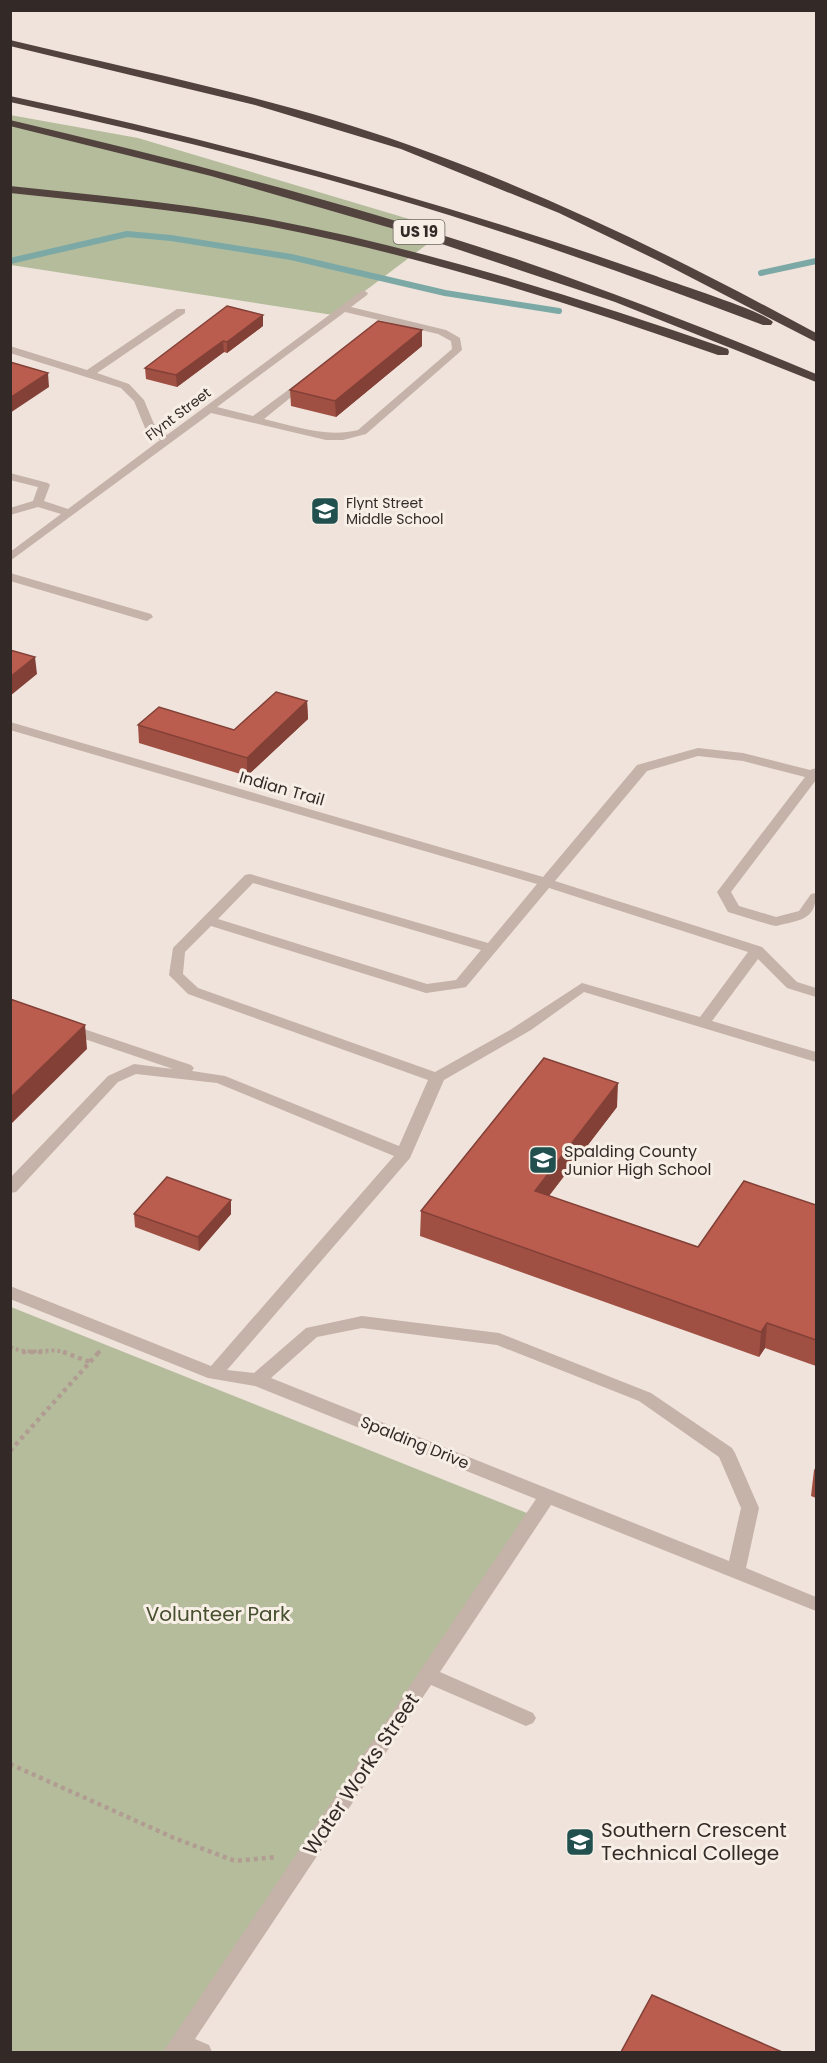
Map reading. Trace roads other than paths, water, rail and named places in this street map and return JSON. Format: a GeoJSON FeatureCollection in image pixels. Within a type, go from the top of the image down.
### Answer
{"type":"FeatureCollection","features":[{"type":"Feature","properties":{"kind":"highway"},"geometry":{"type":"LineString","coordinates":[[10,43],[288,111],[442,161],[519,192],[714,283],[816,340]]}},
{"type":"Feature","properties":{"kind":"highway","name":"US 19"},"geometry":{"type":"LineString","coordinates":[[10,99],[207,145],[404,199],[594,259],[816,340]]}},
{"type":"Feature","properties":{"kind":"highway","name":"US 19"},"geometry":{"type":"LineString","coordinates":[[10,123],[183,164],[386,221],[560,278],[697,329],[816,378]]}},
{"type":"Feature","properties":{"kind":"highway"},"geometry":{"type":"LineString","coordinates":[[10,189],[234,218],[392,250],[573,300],[816,384]]}},
{"type":"Feature","properties":{"kind":"street","name":"Flynt Street"},"geometry":{"type":"LineString","coordinates":[[10,558],[363,293]]}},
{"type":"Feature","properties":{"kind":"street"},"geometry":{"type":"LineString","coordinates":[[210,409],[326,437],[343,437],[362,432],[457,350],[456,340],[442,333],[380,322],[343,308]]}},
{"type":"Feature","properties":{"kind":"street"},"geometry":{"type":"LineString","coordinates":[[90,374],[181,311]]}},
{"type":"Feature","properties":{"kind":"street"},"geometry":{"type":"LineString","coordinates":[[10,349],[118,382],[136,394],[149,426],[168,440]]}},
{"type":"Feature","properties":{"kind":"street"},"geometry":{"type":"LineString","coordinates":[[255,420],[320,369]]}},
{"type":"Feature","properties":{"kind":"street"},"geometry":{"type":"LineString","coordinates":[[10,476],[44,485],[38,503]]}},
{"type":"Feature","properties":{"kind":"street"},"geometry":{"type":"LineString","coordinates":[[10,512],[38,503],[71,513]]}},
{"type":"Feature","properties":{"kind":"street"},"geometry":{"type":"LineString","coordinates":[[10,577],[147,617]]}},
{"type":"Feature","properties":{"kind":"street","name":"Indian Trail"},"geometry":{"type":"LineString","coordinates":[[10,726],[545,882],[757,950]]}},
{"type":"Feature","properties":{"kind":"street"},"geometry":{"type":"LineString","coordinates":[[208,921],[426,989],[461,984],[642,768],[698,752],[743,757],[815,773],[724,892],[733,909],[776,922],[804,914],[816,897]]}},
{"type":"Feature","properties":{"kind":"street"},"geometry":{"type":"LineString","coordinates":[[437,1078],[193,991],[176,975],[178,951],[250,878],[489,948]]}},
{"type":"Feature","properties":{"kind":"street"},"geometry":{"type":"LineString","coordinates":[[703,1023],[757,950],[792,985],[816,993]]}},
{"type":"Feature","properties":{"kind":"street"},"geometry":{"type":"LineString","coordinates":[[214,1374],[404,1154],[437,1078],[447,1070],[505,1040],[582,987],[816,1057]]}},
{"type":"Feature","properties":{"kind":"street"},"geometry":{"type":"LineString","coordinates":[[52,1023],[220,1079],[404,1154]]}},
{"type":"Feature","properties":{"kind":"street"},"geometry":{"type":"LineString","coordinates":[[10,1188],[113,1079],[134,1069],[220,1079]]}},
{"type":"Feature","properties":{"kind":"street","name":"Spalding Drive"},"geometry":{"type":"LineString","coordinates":[[10,1292],[214,1374],[258,1380],[816,1604]]}},
{"type":"Feature","properties":{"kind":"street"},"geometry":{"type":"LineString","coordinates":[[258,1380],[312,1332],[362,1322],[499,1339],[645,1397],[726,1453],[750,1508],[736,1571]]}},
{"type":"Feature","properties":{"kind":"street","name":"Water Works Street"},"geometry":{"type":"LineString","coordinates":[[177,2048],[548,1495]]}},
{"type":"Feature","properties":{"kind":"street"},"geometry":{"type":"LineString","coordinates":[[428,1675],[526,1718]]}},
{"type":"Feature","properties":{"kind":"street"},"geometry":{"type":"LineString","coordinates":[[177,2048],[201,2052]]}},
{"type":"Feature","properties":{"kind":"waterway"},"geometry":{"type":"LineString","coordinates":[[10,261],[127,234],[171,238],[291,257],[445,293],[559,311]]}},
{"type":"Feature","properties":{"kind":"waterway"},"geometry":{"type":"LineString","coordinates":[[761,273],[816,261]]}},
{"type":"Feature","properties":{"kind":"place","name":"Flynt Street Middle School"},"geometry":{"type":"Point","coordinates":[325,511]}},
{"type":"Feature","properties":{"kind":"place","name":"Spalding County Junior High School"},"geometry":{"type":"Point","coordinates":[543,1160]}},
{"type":"Feature","properties":{"kind":"place","name":"Southern Crescent Technical College"},"geometry":{"type":"Point","coordinates":[580,1842]}},
{"type":"Feature","properties":{"kind":"park label","name":"Volunteer Park"},"geometry":{"type":"Point","coordinates":[218,1614]}}]}
